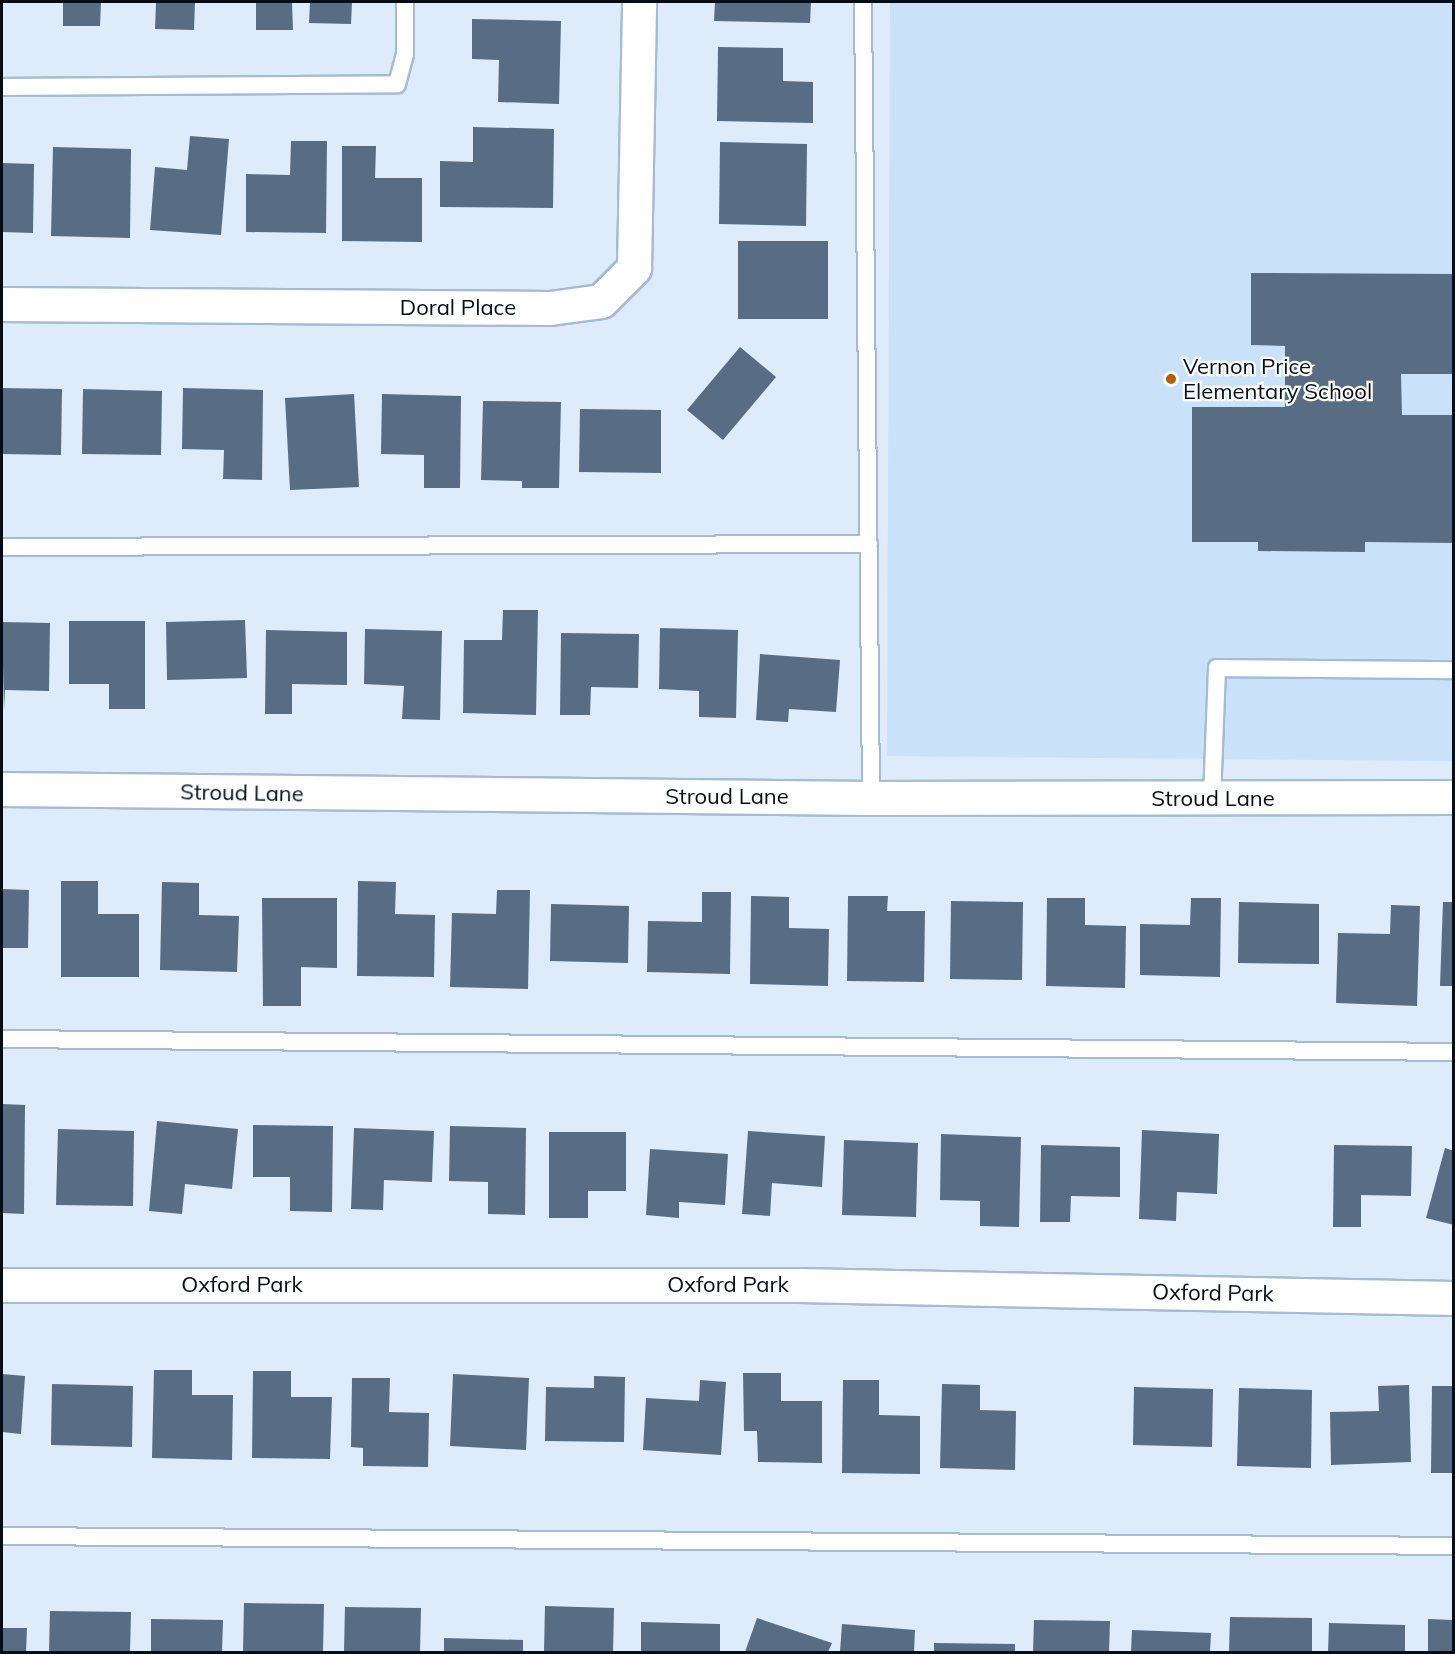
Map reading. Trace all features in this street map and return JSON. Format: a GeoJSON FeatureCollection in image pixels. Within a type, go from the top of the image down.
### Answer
{"type":"FeatureCollection","features":[{"type":"Feature","properties":{"kind":"street","name":"Doral Place"},"geometry":{"type":"LineString","coordinates":[[2,304],[550,308],[601,301],[634,268],[639,2]]}},
{"type":"Feature","properties":{"kind":"street","name":"Stroud Lane"},"geometry":{"type":"LineString","coordinates":[[2,789],[871,798],[1454,797]]}},
{"type":"Feature","properties":{"kind":"street","name":"Oxford Park"},"geometry":{"type":"LineString","coordinates":[[2,1285],[798,1285],[1454,1298]]}},
{"type":"Feature","properties":{"kind":"lane"},"geometry":{"type":"LineString","coordinates":[[2,87],[398,84],[405,54],[405,2]]}},
{"type":"Feature","properties":{"kind":"lane"},"geometry":{"type":"LineString","coordinates":[[863,2],[871,798]]}},
{"type":"Feature","properties":{"kind":"lane"},"geometry":{"type":"LineString","coordinates":[[2,547],[869,544]]}},
{"type":"Feature","properties":{"kind":"lane"},"geometry":{"type":"LineString","coordinates":[[1212,799],[1218,668],[1454,670]]}},
{"type":"Feature","properties":{"kind":"lane"},"geometry":{"type":"LineString","coordinates":[[2,1039],[1454,1052]]}},
{"type":"Feature","properties":{"kind":"lane"},"geometry":{"type":"LineString","coordinates":[[2,1536],[1454,1546]]}},
{"type":"Feature","properties":{"kind":"shaded area","name":"Vernon Price Elementary School"},"geometry":{"type":"Polygon","coordinates":[[[890,2],[1453,2],[1453,761],[887,756],[890,2]]]}},
{"type":"Feature","properties":{"kind":"building"},"geometry":{"type":"Polygon","coordinates":[[[63,2],[101,2],[100,26],[63,26],[63,2]]]}},
{"type":"Feature","properties":{"kind":"building"},"geometry":{"type":"Polygon","coordinates":[[[156,2],[195,2],[194,30],[155,29],[156,2]]]}},
{"type":"Feature","properties":{"kind":"building"},"geometry":{"type":"Polygon","coordinates":[[[256,2],[292,2],[293,30],[256,30],[256,2]]]}},
{"type":"Feature","properties":{"kind":"building"},"geometry":{"type":"Polygon","coordinates":[[[310,2],[352,2],[351,24],[309,23],[310,2]]]}},
{"type":"Feature","properties":{"kind":"building"},"geometry":{"type":"Polygon","coordinates":[[[715,2],[811,2],[810,23],[714,21],[715,2]]]}},
{"type":"Feature","properties":{"kind":"building"},"geometry":{"type":"Polygon","coordinates":[[[472,19],[561,21],[559,104],[498,102],[499,60],[472,59],[472,19]]]}},
{"type":"Feature","properties":{"kind":"building"},"geometry":{"type":"Polygon","coordinates":[[[718,47],[783,48],[783,81],[813,82],[813,123],[717,121],[718,47]]]}},
{"type":"Feature","properties":{"kind":"building"},"geometry":{"type":"Polygon","coordinates":[[[473,127],[554,129],[553,208],[440,207],[440,161],[473,162],[473,127]]]}},
{"type":"Feature","properties":{"kind":"building"},"geometry":{"type":"Polygon","coordinates":[[[190,136],[229,139],[221,235],[150,230],[155,167],[187,170],[190,136]]]}},
{"type":"Feature","properties":{"kind":"building"},"geometry":{"type":"Polygon","coordinates":[[[291,141],[327,141],[326,233],[246,232],[246,174],[290,175],[291,141]]]}},
{"type":"Feature","properties":{"kind":"building"},"geometry":{"type":"Polygon","coordinates":[[[720,142],[807,144],[806,226],[719,224],[720,142]]]}},
{"type":"Feature","properties":{"kind":"building"},"geometry":{"type":"Polygon","coordinates":[[[342,146],[376,146],[375,178],[422,178],[422,242],[342,241],[342,146]]]}},
{"type":"Feature","properties":{"kind":"building"},"geometry":{"type":"Polygon","coordinates":[[[53,147],[131,149],[130,238],[51,236],[53,147]]]}},
{"type":"Feature","properties":{"kind":"building"},"geometry":{"type":"Polygon","coordinates":[[[2,163],[34,164],[33,233],[2,232],[2,163]]]}},
{"type":"Feature","properties":{"kind":"building"},"geometry":{"type":"Polygon","coordinates":[[[738,241],[828,241],[828,319],[738,319],[738,241]]]}},
{"type":"Feature","properties":{"kind":"building"},"geometry":{"type":"Polygon","coordinates":[[[1251,273],[1454,274],[1454,374],[1401,374],[1402,415],[1454,415],[1454,543],[1365,542],[1365,552],[1258,551],[1258,542],[1192,542],[1192,407],[1285,407],[1285,346],[1251,345],[1251,273]]]}},
{"type":"Feature","properties":{"kind":"building"},"geometry":{"type":"Polygon","coordinates":[[[740,347],[776,377],[723,440],[687,410],[740,347]]]}},
{"type":"Feature","properties":{"kind":"building"},"geometry":{"type":"Polygon","coordinates":[[[2,388],[62,389],[61,455],[2,454],[2,388]]]}},
{"type":"Feature","properties":{"kind":"building"},"geometry":{"type":"Polygon","coordinates":[[[183,388],[263,390],[262,480],[223,479],[224,450],[182,449],[183,388]]]}},
{"type":"Feature","properties":{"kind":"building"},"geometry":{"type":"Polygon","coordinates":[[[83,389],[162,391],[161,455],[82,454],[83,389]]]}},
{"type":"Feature","properties":{"kind":"building"},"geometry":{"type":"Polygon","coordinates":[[[354,394],[359,487],[290,490],[285,398],[354,394]]]}},
{"type":"Feature","properties":{"kind":"building"},"geometry":{"type":"Polygon","coordinates":[[[382,394],[461,396],[460,488],[424,488],[424,455],[381,454],[382,394]]]}},
{"type":"Feature","properties":{"kind":"building"},"geometry":{"type":"Polygon","coordinates":[[[483,401],[561,402],[559,488],[522,488],[522,481],[481,480],[483,401]]]}},
{"type":"Feature","properties":{"kind":"building"},"geometry":{"type":"Polygon","coordinates":[[[580,409],[661,410],[661,473],[579,472],[580,409]]]}},
{"type":"Feature","properties":{"kind":"building"},"geometry":{"type":"Polygon","coordinates":[[[503,610],[538,610],[536,715],[463,713],[464,640],[502,640],[503,610]]]}},
{"type":"Feature","properties":{"kind":"building"},"geometry":{"type":"Polygon","coordinates":[[[245,620],[247,678],[167,680],[166,622],[245,620]]]}},
{"type":"Feature","properties":{"kind":"building"},"geometry":{"type":"Polygon","coordinates":[[[69,621],[145,621],[145,709],[109,709],[109,684],[69,684],[69,621]]]}},
{"type":"Feature","properties":{"kind":"building"},"geometry":{"type":"Polygon","coordinates":[[[2,622],[50,623],[49,691],[5,690],[4,711],[2,622]]]}},
{"type":"Feature","properties":{"kind":"building"},"geometry":{"type":"Polygon","coordinates":[[[660,628],[738,630],[736,718],[699,717],[699,691],[659,689],[660,628]]]}},
{"type":"Feature","properties":{"kind":"building"},"geometry":{"type":"Polygon","coordinates":[[[365,629],[442,631],[440,720],[402,719],[404,686],[364,684],[365,629]]]}},
{"type":"Feature","properties":{"kind":"building"},"geometry":{"type":"Polygon","coordinates":[[[266,630],[347,632],[347,685],[292,684],[292,714],[265,714],[266,630]]]}},
{"type":"Feature","properties":{"kind":"building"},"geometry":{"type":"Polygon","coordinates":[[[561,633],[639,634],[638,688],[591,687],[590,715],[560,715],[561,633]]]}},
{"type":"Feature","properties":{"kind":"building"},"geometry":{"type":"Polygon","coordinates":[[[760,654],[840,660],[836,712],[789,709],[788,722],[756,720],[760,654]]]}},
{"type":"Feature","properties":{"kind":"building"},"geometry":{"type":"Polygon","coordinates":[[[61,881],[98,881],[98,914],[139,914],[139,977],[61,977],[61,881]]]}},
{"type":"Feature","properties":{"kind":"building"},"geometry":{"type":"Polygon","coordinates":[[[358,881],[396,882],[395,914],[435,915],[434,977],[357,976],[358,881]]]}},
{"type":"Feature","properties":{"kind":"building"},"geometry":{"type":"Polygon","coordinates":[[[162,882],[199,883],[199,915],[239,916],[237,972],[160,970],[162,882]]]}},
{"type":"Feature","properties":{"kind":"building"},"geometry":{"type":"Polygon","coordinates":[[[2,889],[29,890],[28,948],[2,948],[2,889]]]}},
{"type":"Feature","properties":{"kind":"building"},"geometry":{"type":"Polygon","coordinates":[[[497,890],[530,890],[528,989],[450,987],[452,913],[496,914],[497,890]]]}},
{"type":"Feature","properties":{"kind":"building"},"geometry":{"type":"Polygon","coordinates":[[[702,892],[731,892],[730,974],[647,972],[648,921],[702,922],[702,892]]]}},
{"type":"Feature","properties":{"kind":"building"},"geometry":{"type":"Polygon","coordinates":[[[751,896],[789,897],[789,928],[829,929],[828,986],[750,984],[751,896]]]}},
{"type":"Feature","properties":{"kind":"building"},"geometry":{"type":"Polygon","coordinates":[[[848,896],[888,896],[887,911],[925,911],[924,982],[847,981],[848,896]]]}},
{"type":"Feature","properties":{"kind":"building"},"geometry":{"type":"Polygon","coordinates":[[[262,898],[337,898],[337,968],[301,967],[301,1006],[263,1006],[262,898]]]}},
{"type":"Feature","properties":{"kind":"building"},"geometry":{"type":"Polygon","coordinates":[[[1047,898],[1085,898],[1085,925],[1126,926],[1125,988],[1046,986],[1047,898]]]}},
{"type":"Feature","properties":{"kind":"building"},"geometry":{"type":"Polygon","coordinates":[[[1191,898],[1221,898],[1220,977],[1140,975],[1140,924],[1190,925],[1191,898]]]}},
{"type":"Feature","properties":{"kind":"building"},"geometry":{"type":"Polygon","coordinates":[[[951,901],[1023,902],[1022,980],[950,979],[951,901]]]}},
{"type":"Feature","properties":{"kind":"building"},"geometry":{"type":"Polygon","coordinates":[[[1239,902],[1319,904],[1319,964],[1238,963],[1239,902]]]}},
{"type":"Feature","properties":{"kind":"building"},"geometry":{"type":"Polygon","coordinates":[[[1443,902],[1454,902],[1454,986],[1440,986],[1443,902]]]}},
{"type":"Feature","properties":{"kind":"building"},"geometry":{"type":"Polygon","coordinates":[[[551,904],[629,906],[628,963],[550,961],[551,904]]]}},
{"type":"Feature","properties":{"kind":"building"},"geometry":{"type":"Polygon","coordinates":[[[1391,905],[1420,906],[1417,1006],[1336,1003],[1338,933],[1390,934],[1391,905]]]}},
{"type":"Feature","properties":{"kind":"building"},"geometry":{"type":"Polygon","coordinates":[[[2,1104],[25,1105],[24,1214],[2,1213],[2,1104]]]}},
{"type":"Feature","properties":{"kind":"building"},"geometry":{"type":"Polygon","coordinates":[[[157,1121],[238,1129],[232,1189],[185,1184],[182,1214],[149,1211],[157,1121]]]}},
{"type":"Feature","properties":{"kind":"building"},"geometry":{"type":"Polygon","coordinates":[[[253,1125],[333,1126],[332,1212],[290,1211],[290,1177],[253,1177],[253,1125]]]}},
{"type":"Feature","properties":{"kind":"building"},"geometry":{"type":"Polygon","coordinates":[[[450,1126],[526,1128],[525,1215],[488,1214],[488,1182],[449,1181],[450,1126]]]}},
{"type":"Feature","properties":{"kind":"building"},"geometry":{"type":"Polygon","coordinates":[[[354,1128],[434,1131],[432,1182],[384,1180],[383,1210],[351,1209],[354,1128]]]}},
{"type":"Feature","properties":{"kind":"building"},"geometry":{"type":"Polygon","coordinates":[[[58,1129],[134,1131],[133,1206],[56,1205],[58,1129]]]}},
{"type":"Feature","properties":{"kind":"building"},"geometry":{"type":"Polygon","coordinates":[[[1142,1130],[1219,1134],[1217,1194],[1177,1192],[1176,1221],[1139,1219],[1142,1130]]]}},
{"type":"Feature","properties":{"kind":"building"},"geometry":{"type":"Polygon","coordinates":[[[748,1131],[825,1136],[822,1187],[772,1183],[770,1216],[742,1214],[748,1131]]]}},
{"type":"Feature","properties":{"kind":"building"},"geometry":{"type":"Polygon","coordinates":[[[549,1132],[626,1132],[626,1191],[588,1191],[588,1218],[549,1218],[549,1132]]]}},
{"type":"Feature","properties":{"kind":"building"},"geometry":{"type":"Polygon","coordinates":[[[941,1134],[1021,1137],[1019,1227],[980,1226],[980,1201],[940,1200],[941,1134]]]}},
{"type":"Feature","properties":{"kind":"building"},"geometry":{"type":"Polygon","coordinates":[[[844,1140],[918,1143],[916,1217],[842,1215],[844,1140]]]}},
{"type":"Feature","properties":{"kind":"building"},"geometry":{"type":"Polygon","coordinates":[[[1041,1145],[1120,1147],[1120,1197],[1071,1196],[1070,1222],[1040,1222],[1041,1145]]]}},
{"type":"Feature","properties":{"kind":"building"},"geometry":{"type":"Polygon","coordinates":[[[1334,1145],[1412,1146],[1411,1196],[1361,1195],[1361,1227],[1333,1227],[1334,1145]]]}},
{"type":"Feature","properties":{"kind":"building"},"geometry":{"type":"Polygon","coordinates":[[[1445,1148],[1454,1151],[1454,1225],[1426,1218],[1445,1148]]]}},
{"type":"Feature","properties":{"kind":"building"},"geometry":{"type":"Polygon","coordinates":[[[650,1149],[728,1154],[725,1205],[679,1202],[679,1218],[646,1215],[650,1149]]]}},
{"type":"Feature","properties":{"kind":"building"},"geometry":{"type":"Polygon","coordinates":[[[154,1370],[192,1370],[192,1395],[233,1395],[232,1460],[152,1458],[154,1370]]]}},
{"type":"Feature","properties":{"kind":"building"},"geometry":{"type":"Polygon","coordinates":[[[253,1371],[291,1371],[291,1397],[332,1397],[330,1459],[252,1458],[253,1371]]]}},
{"type":"Feature","properties":{"kind":"building"},"geometry":{"type":"Polygon","coordinates":[[[743,1373],[781,1373],[781,1401],[822,1401],[822,1463],[758,1462],[757,1431],[744,1431],[743,1373]]]}},
{"type":"Feature","properties":{"kind":"building"},"geometry":{"type":"Polygon","coordinates":[[[2,1374],[25,1376],[21,1434],[2,1432],[2,1374]]]}},
{"type":"Feature","properties":{"kind":"building"},"geometry":{"type":"Polygon","coordinates":[[[453,1374],[529,1378],[526,1450],[450,1446],[453,1374]]]}},
{"type":"Feature","properties":{"kind":"building"},"geometry":{"type":"Polygon","coordinates":[[[594,1376],[625,1377],[624,1442],[545,1441],[546,1387],[594,1388],[594,1376]]]}},
{"type":"Feature","properties":{"kind":"building"},"geometry":{"type":"Polygon","coordinates":[[[352,1378],[390,1378],[389,1412],[429,1413],[428,1467],[363,1466],[363,1448],[351,1447],[352,1378]]]}},
{"type":"Feature","properties":{"kind":"building"},"geometry":{"type":"Polygon","coordinates":[[[700,1380],[726,1382],[721,1455],[643,1450],[646,1398],[699,1401],[700,1380]]]}},
{"type":"Feature","properties":{"kind":"building"},"geometry":{"type":"Polygon","coordinates":[[[843,1380],[879,1380],[879,1415],[920,1416],[920,1474],[842,1473],[843,1380]]]}},
{"type":"Feature","properties":{"kind":"building"},"geometry":{"type":"Polygon","coordinates":[[[52,1384],[133,1386],[132,1447],[51,1445],[52,1384]]]}},
{"type":"Feature","properties":{"kind":"building"},"geometry":{"type":"Polygon","coordinates":[[[942,1384],[980,1385],[980,1410],[1016,1411],[1015,1470],[940,1468],[942,1384]]]}},
{"type":"Feature","properties":{"kind":"building"},"geometry":{"type":"Polygon","coordinates":[[[1409,1385],[1411,1462],[1331,1465],[1330,1412],[1379,1411],[1378,1386],[1409,1385]]]}},
{"type":"Feature","properties":{"kind":"building"},"geometry":{"type":"Polygon","coordinates":[[[1432,1386],[1454,1386],[1454,1473],[1431,1473],[1432,1386]]]}},
{"type":"Feature","properties":{"kind":"building"},"geometry":{"type":"Polygon","coordinates":[[[1134,1387],[1213,1389],[1212,1447],[1133,1445],[1134,1387]]]}},
{"type":"Feature","properties":{"kind":"building"},"geometry":{"type":"Polygon","coordinates":[[[1239,1388],[1312,1390],[1311,1468],[1237,1466],[1239,1388]]]}},
{"type":"Feature","properties":{"kind":"building"},"geometry":{"type":"Polygon","coordinates":[[[244,1603],[324,1604],[323,1652],[243,1652],[244,1603]]]}},
{"type":"Feature","properties":{"kind":"building"},"geometry":{"type":"Polygon","coordinates":[[[545,1606],[614,1608],[613,1652],[544,1652],[545,1606]]]}},
{"type":"Feature","properties":{"kind":"building"},"geometry":{"type":"Polygon","coordinates":[[[345,1607],[421,1608],[420,1652],[344,1652],[345,1607]]]}},
{"type":"Feature","properties":{"kind":"building"},"geometry":{"type":"Polygon","coordinates":[[[50,1611],[131,1612],[130,1652],[49,1652],[50,1611]]]}},
{"type":"Feature","properties":{"kind":"building"},"geometry":{"type":"Polygon","coordinates":[[[1230,1617],[1312,1618],[1312,1652],[1229,1652],[1230,1617]]]}},
{"type":"Feature","properties":{"kind":"building"},"geometry":{"type":"Polygon","coordinates":[[[757,1618],[832,1643],[828,1652],[745,1652],[757,1618]]]}},
{"type":"Feature","properties":{"kind":"building"},"geometry":{"type":"Polygon","coordinates":[[[151,1619],[223,1620],[222,1652],[151,1652],[151,1619]]]}},
{"type":"Feature","properties":{"kind":"building"},"geometry":{"type":"Polygon","coordinates":[[[1428,1619],[1454,1620],[1454,1652],[1428,1652],[1428,1619]]]}},
{"type":"Feature","properties":{"kind":"building"},"geometry":{"type":"Polygon","coordinates":[[[1034,1620],[1110,1621],[1109,1652],[1033,1652],[1034,1620]]]}},
{"type":"Feature","properties":{"kind":"building"},"geometry":{"type":"Polygon","coordinates":[[[641,1622],[720,1624],[720,1652],[641,1652],[641,1622]]]}},
{"type":"Feature","properties":{"kind":"building"},"geometry":{"type":"Polygon","coordinates":[[[1329,1623],[1405,1625],[1405,1652],[1328,1652],[1329,1623]]]}},
{"type":"Feature","properties":{"kind":"building"},"geometry":{"type":"Polygon","coordinates":[[[842,1624],[915,1630],[914,1652],[840,1652],[842,1624]]]}},
{"type":"Feature","properties":{"kind":"building"},"geometry":{"type":"Polygon","coordinates":[[[2,1628],[27,1628],[26,1652],[2,1652],[2,1628]]]}},
{"type":"Feature","properties":{"kind":"building"},"geometry":{"type":"Polygon","coordinates":[[[1132,1630],[1211,1633],[1210,1652],[1131,1652],[1132,1630]]]}},
{"type":"Feature","properties":{"kind":"building"},"geometry":{"type":"Polygon","coordinates":[[[444,1638],[523,1640],[523,1652],[444,1652],[444,1638]]]}},
{"type":"Feature","properties":{"kind":"building"},"geometry":{"type":"Polygon","coordinates":[[[934,1643],[1015,1644],[1015,1652],[934,1652],[934,1643]]]}},
{"type":"Feature","properties":{"kind":"place","name":"Vernon Price Elementary School"},"geometry":{"type":"Point","coordinates":[1171,379]}}]}
